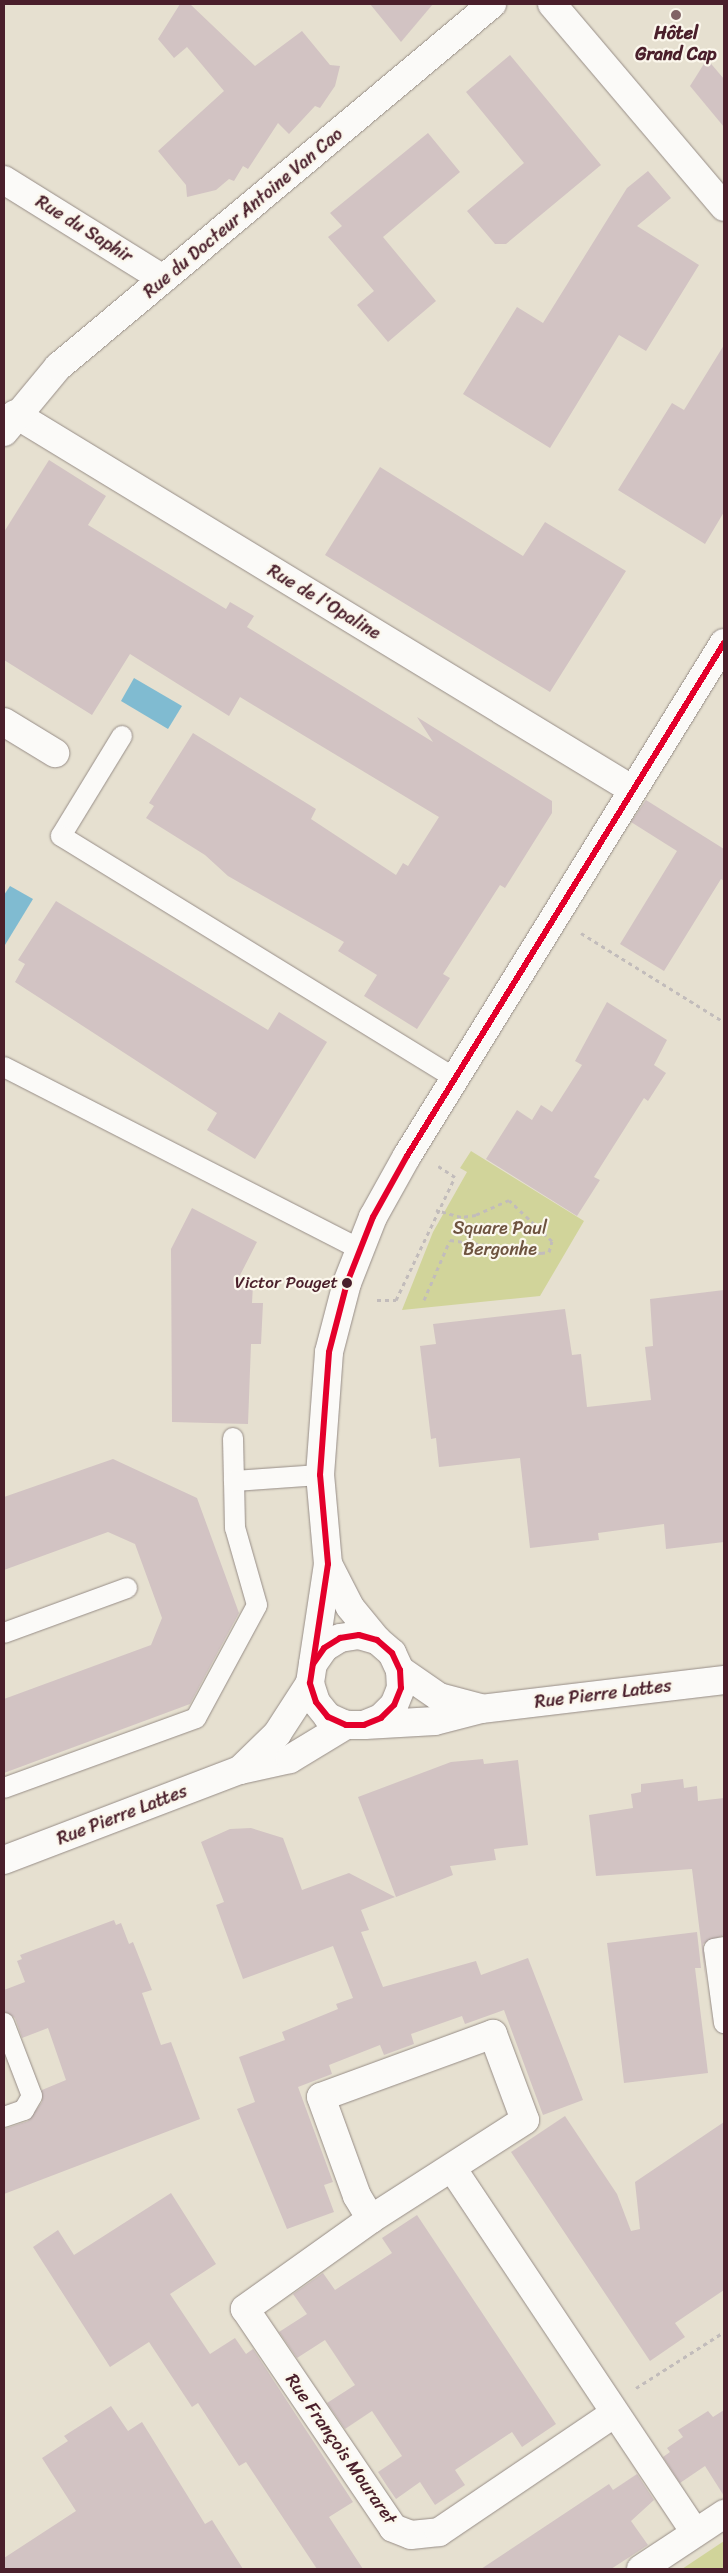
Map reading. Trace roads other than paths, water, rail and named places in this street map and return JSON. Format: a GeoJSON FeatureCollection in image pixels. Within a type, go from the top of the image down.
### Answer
{"type":"FeatureCollection","features":[{"type":"Feature","properties":{"kind":"street","name":"Rue du Docteur Antoine Van Cao"},"geometry":{"type":"LineString","coordinates":[[9,423],[58,367],[492,4]]}},
{"type":"Feature","properties":{"kind":"street"},"geometry":{"type":"LineString","coordinates":[[552,4],[724,207]]}},
{"type":"Feature","properties":{"kind":"street","name":"Rue du Saphir"},"geometry":{"type":"LineString","coordinates":[[4,180],[163,279]]}},
{"type":"Feature","properties":{"kind":"street","name":"Rue de l'Opaline"},"geometry":{"type":"LineString","coordinates":[[9,423],[633,790]]}},
{"type":"Feature","properties":{"kind":"street"},"geometry":{"type":"LineString","coordinates":[[328,1564],[350,1607],[377,1640],[392,1653],[400,1670],[401,1688],[394,1705],[381,1718],[355,1725],[328,1716],[316,1702],[312,1674],[328,1564],[320,1475],[329,1352],[361,1250],[402,1165],[724,643]]}},
{"type":"Feature","properties":{"kind":"street"},"geometry":{"type":"LineString","coordinates":[[4,722],[55,754]]}},
{"type":"Feature","properties":{"kind":"street"},"geometry":{"type":"LineString","coordinates":[[312,1674],[324,1648],[340,1638],[359,1635],[377,1640]]}},
{"type":"Feature","properties":{"kind":"street","name":"Rue Pierre Lattes"},"geometry":{"type":"LineString","coordinates":[[400,1670],[439,1697],[481,1709]]}},
{"type":"Feature","properties":{"kind":"street","name":"Rue Pierre Lattes"},"geometry":{"type":"LineString","coordinates":[[240,1770],[278,1734],[312,1674]]}},
{"type":"Feature","properties":{"kind":"street","name":"Rue Pierre Lattes"},"geometry":{"type":"LineString","coordinates":[[4,1860],[240,1770],[290,1759],[355,1725],[435,1721],[481,1709],[724,1680]]}},
{"type":"Feature","properties":{"kind":"street","name":"Rue François Mouraret"},"geometry":{"type":"LineString","coordinates":[[371,2220],[357,2196],[321,2097],[493,2034],[525,2120],[371,2220],[245,2309],[393,2528],[411,2535],[438,2532],[613,2409]]}},
{"type":"Feature","properties":{"kind":"street"},"geometry":{"type":"LineString","coordinates":[[452,2168],[695,2533]]}},
{"type":"Feature","properties":{"kind":"street"},"geometry":{"type":"LineString","coordinates":[[641,2569],[724,2514]]}},
{"type":"Feature","properties":{"kind":"lane"},"geometry":{"type":"LineString","coordinates":[[122,736],[62,836],[455,1078]]}},
{"type":"Feature","properties":{"kind":"lane"},"geometry":{"type":"LineString","coordinates":[[4,1067],[361,1250]]}},
{"type":"Feature","properties":{"kind":"lane"},"geometry":{"type":"LineString","coordinates":[[4,1788],[196,1718],[257,1605],[235,1528],[233,1438]]}},
{"type":"Feature","properties":{"kind":"lane"},"geometry":{"type":"LineString","coordinates":[[234,1482],[320,1475]]}},
{"type":"Feature","properties":{"kind":"lane"},"geometry":{"type":"LineString","coordinates":[[4,1633],[127,1588]]}},
{"type":"Feature","properties":{"kind":"lane"},"geometry":{"type":"LineString","coordinates":[[724,1947],[714,1949],[724,2024]]}},
{"type":"Feature","properties":{"kind":"lane"},"geometry":{"type":"LineString","coordinates":[[4,2023],[32,2096],[24,2110],[4,2117]]}},
{"type":"Feature","properties":{"kind":"water"},"geometry":{"type":"Polygon","coordinates":[[[134,678],[182,706],[168,729],[121,701],[134,678]]]}},
{"type":"Feature","properties":{"kind":"water"},"geometry":{"type":"Polygon","coordinates":[[[10,886],[33,899],[5,945],[4,895],[10,886]]]}},
{"type":"Feature","properties":{"kind":"place","name":"Hôtel Grand Cap"},"geometry":{"type":"Point","coordinates":[676,15]}},
{"type":"Feature","properties":{"kind":"place","name":"Victor Pouget"},"geometry":{"type":"Point","coordinates":[347,1283]}},
{"type":"Feature","properties":{"kind":"park label","name":"Square Paul Bergonhe"},"geometry":{"type":"Point","coordinates":[500,1239]}}]}
